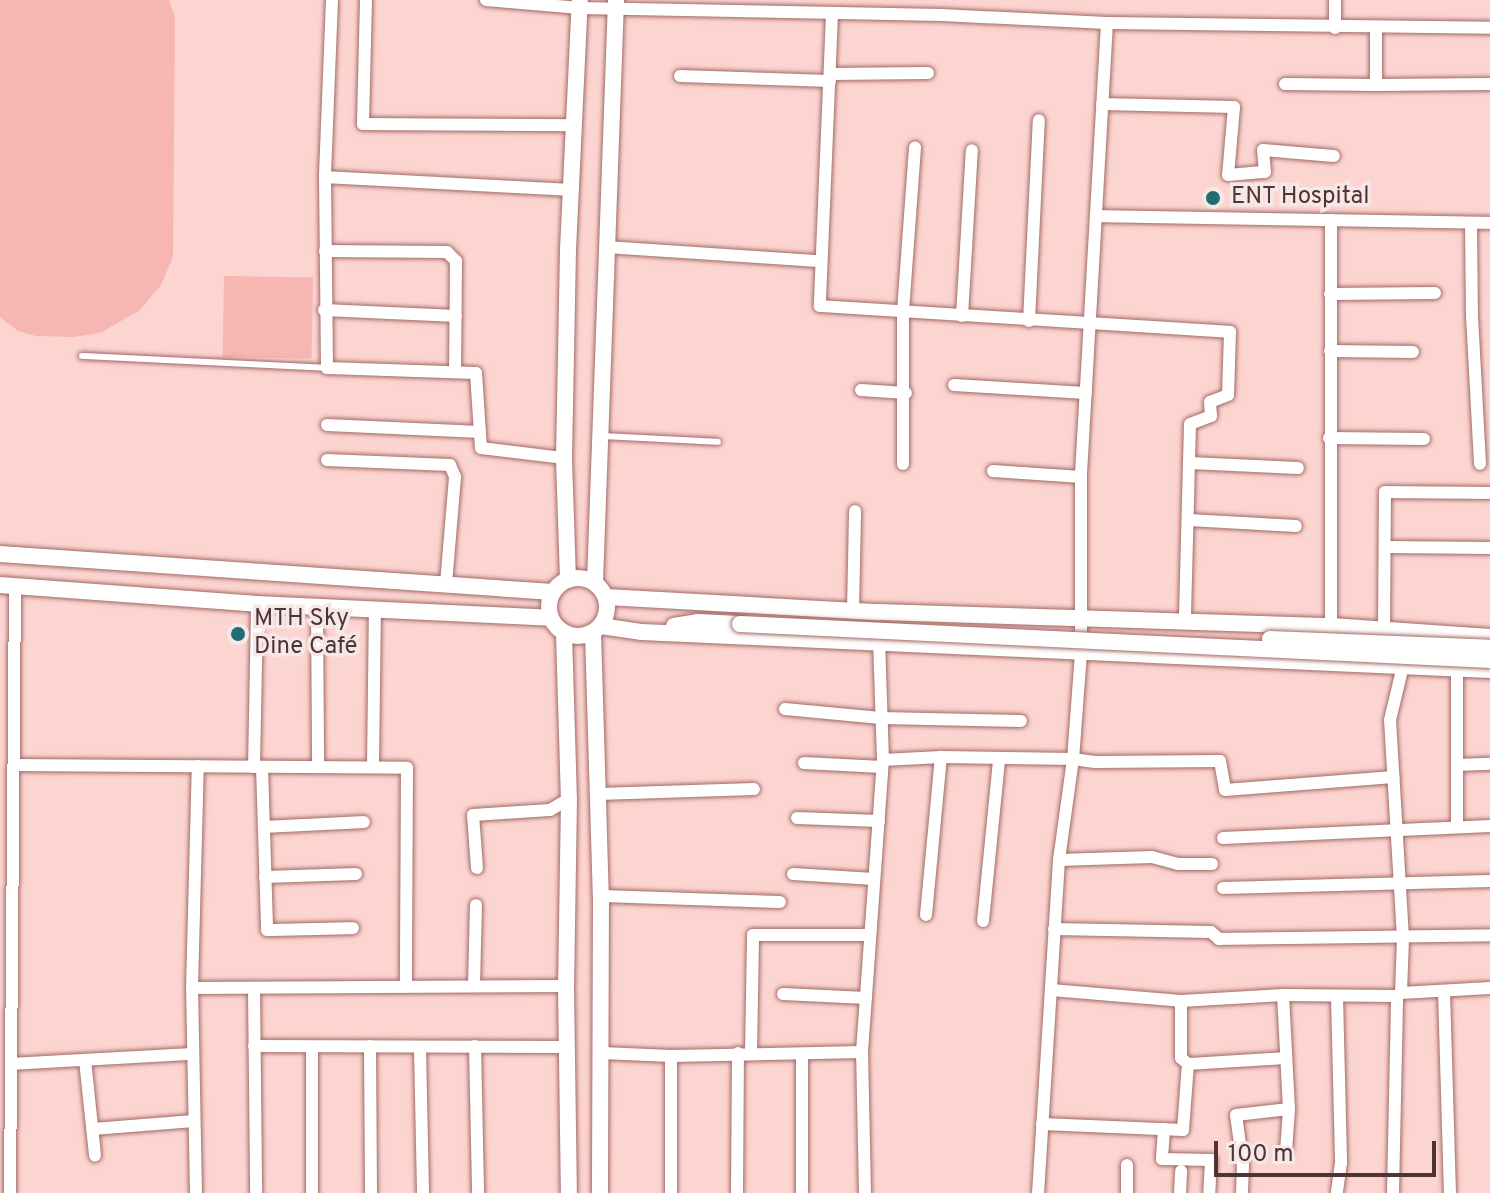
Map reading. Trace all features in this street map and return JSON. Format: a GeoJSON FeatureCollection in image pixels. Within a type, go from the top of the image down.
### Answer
{"type":"FeatureCollection","features":[{"type":"Feature","properties":{"kind":"street"},"geometry":{"type":"LineString","coordinates":[[332,0],[325,177],[327,368],[476,373],[481,448],[564,458]]}},
{"type":"Feature","properties":{"kind":"street"},"geometry":{"type":"LineString","coordinates":[[366,0],[363,124],[574,125]]}},
{"type":"Feature","properties":{"kind":"street"},"geometry":{"type":"LineString","coordinates":[[495,0],[809,7],[832,14],[942,15],[1107,23],[1490,28]]}},
{"type":"Feature","properties":{"kind":"street"},"geometry":{"type":"LineString","coordinates":[[941,0],[942,15]]}},
{"type":"Feature","properties":{"kind":"street"},"geometry":{"type":"LineString","coordinates":[[1335,0],[1335,28]]}},
{"type":"Feature","properties":{"kind":"street"},"geometry":{"type":"LineString","coordinates":[[568,580],[564,458],[571,190],[580,4]]}},
{"type":"Feature","properties":{"kind":"street"},"geometry":{"type":"LineString","coordinates":[[600,1193],[602,1053],[597,629],[608,607],[606,597],[595,582],[597,435],[616,4]]}},
{"type":"Feature","properties":{"kind":"street"},"geometry":{"type":"LineString","coordinates":[[832,14],[819,261],[820,306],[1230,332],[1228,395],[1210,402],[1211,416],[1190,424],[1185,621]]}},
{"type":"Feature","properties":{"kind":"street"},"geometry":{"type":"LineString","coordinates":[[1038,1193],[1059,860],[1073,759],[1081,653],[1081,477],[1107,23]]}},
{"type":"Feature","properties":{"kind":"street"},"geometry":{"type":"LineString","coordinates":[[1376,28],[1376,85]]}},
{"type":"Feature","properties":{"kind":"street"},"geometry":{"type":"LineString","coordinates":[[680,76],[830,77],[928,73]]}},
{"type":"Feature","properties":{"kind":"street"},"geometry":{"type":"LineString","coordinates":[[1285,84],[1490,84]]}},
{"type":"Feature","properties":{"kind":"street"},"geometry":{"type":"LineString","coordinates":[[1102,104],[1234,107],[1228,175],[1265,172],[1263,150],[1334,156]]}},
{"type":"Feature","properties":{"kind":"street"},"geometry":{"type":"LineString","coordinates":[[1029,321],[1039,120]]}},
{"type":"Feature","properties":{"kind":"street"},"geometry":{"type":"LineString","coordinates":[[903,464],[906,393],[903,311],[915,147]]}},
{"type":"Feature","properties":{"kind":"street"},"geometry":{"type":"LineString","coordinates":[[962,316],[972,150]]}},
{"type":"Feature","properties":{"kind":"street"},"geometry":{"type":"LineString","coordinates":[[325,177],[571,190]]}},
{"type":"Feature","properties":{"kind":"street"},"geometry":{"type":"LineString","coordinates":[[1096,216],[1490,223]]}},
{"type":"Feature","properties":{"kind":"street"},"geometry":{"type":"LineString","coordinates":[[1331,220],[1331,626]]}},
{"type":"Feature","properties":{"kind":"street"},"geometry":{"type":"LineString","coordinates":[[1471,223],[1483,393],[1480,464]]}},
{"type":"Feature","properties":{"kind":"street"},"geometry":{"type":"LineString","coordinates":[[606,247],[819,261]]}},
{"type":"Feature","properties":{"kind":"street"},"geometry":{"type":"LineString","coordinates":[[325,251],[447,252],[456,261],[455,372]]}},
{"type":"Feature","properties":{"kind":"street"},"geometry":{"type":"LineString","coordinates":[[1330,294],[1435,293]]}},
{"type":"Feature","properties":{"kind":"street"},"geometry":{"type":"LineString","coordinates":[[324,310],[456,316]]}},
{"type":"Feature","properties":{"kind":"street"},"geometry":{"type":"LineString","coordinates":[[1330,351],[1413,352]]}},
{"type":"Feature","properties":{"kind":"street"},"geometry":{"type":"LineString","coordinates":[[954,385],[1086,393]]}},
{"type":"Feature","properties":{"kind":"street"},"geometry":{"type":"LineString","coordinates":[[861,390],[906,393]]}},
{"type":"Feature","properties":{"kind":"street"},"geometry":{"type":"LineString","coordinates":[[327,425],[480,432]]}},
{"type":"Feature","properties":{"kind":"street"},"geometry":{"type":"LineString","coordinates":[[1329,438],[1424,439]]}},
{"type":"Feature","properties":{"kind":"street"},"geometry":{"type":"LineString","coordinates":[[327,460],[450,465],[455,477],[446,585]]}},
{"type":"Feature","properties":{"kind":"street"},"geometry":{"type":"LineString","coordinates":[[1190,463],[1298,468]]}},
{"type":"Feature","properties":{"kind":"street"},"geometry":{"type":"LineString","coordinates":[[993,471],[1081,477]]}},
{"type":"Feature","properties":{"kind":"street"},"geometry":{"type":"LineString","coordinates":[[1384,630],[1385,492],[1490,493]]}},
{"type":"Feature","properties":{"kind":"street"},"geometry":{"type":"LineString","coordinates":[[853,610],[855,511]]}},
{"type":"Feature","properties":{"kind":"street"},"geometry":{"type":"LineString","coordinates":[[1189,520],[1296,526]]}},
{"type":"Feature","properties":{"kind":"street"},"geometry":{"type":"LineString","coordinates":[[1385,547],[1490,548]]}},
{"type":"Feature","properties":{"kind":"street"},"geometry":{"type":"LineString","coordinates":[[0,554],[553,592]]}},
{"type":"Feature","properties":{"kind":"street"},"geometry":{"type":"LineString","coordinates":[[569,1193],[566,986],[569,799],[564,633],[551,618],[549,610],[553,592],[568,580],[577,578],[595,582]]}},
{"type":"Feature","properties":{"kind":"street"},"geometry":{"type":"LineString","coordinates":[[10,1193],[5,1089],[11,1064],[6,850],[16,765],[8,586],[257,604],[551,618]]}},
{"type":"Feature","properties":{"kind":"street"},"geometry":{"type":"LineString","coordinates":[[606,597],[853,610],[1331,626],[1490,637]]}},
{"type":"Feature","properties":{"kind":"street"},"geometry":{"type":"LineString","coordinates":[[644,599],[744,620],[1490,660]]}},
{"type":"Feature","properties":{"kind":"street"},"geometry":{"type":"LineString","coordinates":[[257,604],[258,767],[264,827],[267,930],[353,928]]}},
{"type":"Feature","properties":{"kind":"street"},"geometry":{"type":"LineString","coordinates":[[317,607],[318,767]]}},
{"type":"Feature","properties":{"kind":"street"},"geometry":{"type":"LineString","coordinates":[[373,767],[375,610]]}},
{"type":"Feature","properties":{"kind":"street"},"geometry":{"type":"LineString","coordinates":[[641,632],[698,622],[744,620],[1490,648]]}},
{"type":"Feature","properties":{"kind":"street"},"geometry":{"type":"LineString","coordinates":[[564,633],[584,636],[597,629],[1490,670]]}},
{"type":"Feature","properties":{"kind":"street"},"geometry":{"type":"LineString","coordinates":[[865,1193],[862,1052],[883,764],[879,642]]}},
{"type":"Feature","properties":{"kind":"street"},"geometry":{"type":"LineString","coordinates":[[1393,1193],[1403,938],[1390,720],[1403,666]]}},
{"type":"Feature","properties":{"kind":"street"},"geometry":{"type":"LineString","coordinates":[[1457,669],[1457,826]]}},
{"type":"Feature","properties":{"kind":"street"},"geometry":{"type":"LineString","coordinates":[[785,709],[881,718],[1021,721]]}},
{"type":"Feature","properties":{"kind":"street"},"geometry":{"type":"LineString","coordinates":[[0,746],[14,745]]}},
{"type":"Feature","properties":{"kind":"street"},"geometry":{"type":"LineString","coordinates":[[804,763],[883,764],[941,757],[1095,762],[1220,761],[1225,790],[1394,777]]}},
{"type":"Feature","properties":{"kind":"street"},"geometry":{"type":"LineString","coordinates":[[926,915],[941,757]]}},
{"type":"Feature","properties":{"kind":"street"},"geometry":{"type":"LineString","coordinates":[[983,921],[999,760]]}},
{"type":"Feature","properties":{"kind":"street"},"geometry":{"type":"LineString","coordinates":[[1457,765],[1490,764]]}},
{"type":"Feature","properties":{"kind":"street"},"geometry":{"type":"LineString","coordinates":[[16,765],[407,768],[406,985]]}},
{"type":"Feature","properties":{"kind":"street"},"geometry":{"type":"LineString","coordinates":[[196,1193],[191,1054],[198,766]]}},
{"type":"Feature","properties":{"kind":"street"},"geometry":{"type":"LineString","coordinates":[[0,779],[15,779]]}},
{"type":"Feature","properties":{"kind":"street"},"geometry":{"type":"LineString","coordinates":[[598,794],[754,789]]}},
{"type":"Feature","properties":{"kind":"street"},"geometry":{"type":"LineString","coordinates":[[477,868],[473,815],[550,810],[569,799]]}},
{"type":"Feature","properties":{"kind":"street"},"geometry":{"type":"LineString","coordinates":[[797,818],[879,821]]}},
{"type":"Feature","properties":{"kind":"street"},"geometry":{"type":"LineString","coordinates":[[264,827],[364,822]]}},
{"type":"Feature","properties":{"kind":"street"},"geometry":{"type":"LineString","coordinates":[[1223,838],[1490,826]]}},
{"type":"Feature","properties":{"kind":"street"},"geometry":{"type":"LineString","coordinates":[[1059,860],[1152,857],[1178,864],[1212,864]]}},
{"type":"Feature","properties":{"kind":"street"},"geometry":{"type":"LineString","coordinates":[[265,877],[356,874]]}},
{"type":"Feature","properties":{"kind":"street"},"geometry":{"type":"LineString","coordinates":[[793,874],[874,879]]}},
{"type":"Feature","properties":{"kind":"street"},"geometry":{"type":"LineString","coordinates":[[1223,888],[1490,881]]}},
{"type":"Feature","properties":{"kind":"street"},"geometry":{"type":"LineString","coordinates":[[601,896],[780,902]]}},
{"type":"Feature","properties":{"kind":"street"},"geometry":{"type":"LineString","coordinates":[[474,986],[476,905]]}},
{"type":"Feature","properties":{"kind":"street"},"geometry":{"type":"LineString","coordinates":[[1054,929],[1211,932],[1219,939],[1490,935]]}},
{"type":"Feature","properties":{"kind":"street"},"geometry":{"type":"LineString","coordinates":[[737,1193],[753,935],[870,935]]}},
{"type":"Feature","properties":{"kind":"street"},"geometry":{"type":"LineString","coordinates":[[192,988],[566,986]]}},
{"type":"Feature","properties":{"kind":"street"},"geometry":{"type":"LineString","coordinates":[[254,988],[256,1193]]}},
{"type":"Feature","properties":{"kind":"street"},"geometry":{"type":"LineString","coordinates":[[1051,990],[1181,1001],[1490,988]]}},
{"type":"Feature","properties":{"kind":"street"},"geometry":{"type":"LineString","coordinates":[[1444,992],[1450,1193]]}},
{"type":"Feature","properties":{"kind":"street"},"geometry":{"type":"LineString","coordinates":[[783,994],[866,998]]}},
{"type":"Feature","properties":{"kind":"street"},"geometry":{"type":"LineString","coordinates":[[1283,995],[1289,1109],[1286,1152]]}},
{"type":"Feature","properties":{"kind":"street"},"geometry":{"type":"LineString","coordinates":[[1337,996],[1341,1163],[1337,1193]]}},
{"type":"Feature","properties":{"kind":"street"},"geometry":{"type":"LineString","coordinates":[[1181,1001],[1181,1058],[1188,1064],[1285,1058]]}},
{"type":"Feature","properties":{"kind":"street"},"geometry":{"type":"LineString","coordinates":[[254,1046],[567,1047]]}},
{"type":"Feature","properties":{"kind":"street"},"geometry":{"type":"LineString","coordinates":[[370,1046],[371,1193]]}},
{"type":"Feature","properties":{"kind":"street"},"geometry":{"type":"LineString","coordinates":[[475,1046],[478,1193]]}},
{"type":"Feature","properties":{"kind":"street"},"geometry":{"type":"LineString","coordinates":[[312,1047],[312,1193]]}},
{"type":"Feature","properties":{"kind":"street"},"geometry":{"type":"LineString","coordinates":[[420,1048],[423,1193]]}},
{"type":"Feature","properties":{"kind":"street"},"geometry":{"type":"LineString","coordinates":[[602,1053],[671,1056],[862,1052]]}},
{"type":"Feature","properties":{"kind":"street"},"geometry":{"type":"LineString","coordinates":[[11,1064],[191,1054]]}},
{"type":"Feature","properties":{"kind":"street"},"geometry":{"type":"LineString","coordinates":[[802,1055],[802,1193]]}},
{"type":"Feature","properties":{"kind":"street"},"geometry":{"type":"LineString","coordinates":[[671,1056],[671,1193]]}},
{"type":"Feature","properties":{"kind":"street"},"geometry":{"type":"LineString","coordinates":[[85,1060],[95,1155]]}},
{"type":"Feature","properties":{"kind":"street"},"geometry":{"type":"LineString","coordinates":[[1042,1124],[1183,1130],[1188,1064]]}},
{"type":"Feature","properties":{"kind":"street"},"geometry":{"type":"LineString","coordinates":[[1242,1193],[1243,1166],[1236,1115],[1289,1109]]}},
{"type":"Feature","properties":{"kind":"street"},"geometry":{"type":"LineString","coordinates":[[1120,1114],[1120,1128]]}},
{"type":"Feature","properties":{"kind":"street"},"geometry":{"type":"LineString","coordinates":[[93,1129],[194,1121]]}},
{"type":"Feature","properties":{"kind":"street"},"geometry":{"type":"LineString","coordinates":[[1164,1129],[1162,1159],[1211,1160],[1209,1193]]}},
{"type":"Feature","properties":{"kind":"street"},"geometry":{"type":"LineString","coordinates":[[1127,1165],[1127,1193]]}},
{"type":"Feature","properties":{"kind":"street"},"geometry":{"type":"LineString","coordinates":[[1180,1193],[1181,1171]]}},
{"type":"Feature","properties":{"kind":"lane"},"geometry":{"type":"LineString","coordinates":[[82,356],[327,368]]}},
{"type":"Feature","properties":{"kind":"lane"},"geometry":{"type":"LineString","coordinates":[[597,435],[718,442]]}},
{"type":"Feature","properties":{"kind":"shaded area"},"geometry":{"type":"Polygon","coordinates":[[[0,0],[169,0],[175,17],[173,257],[161,285],[140,310],[100,333],[74,337],[36,336],[18,331],[0,317],[0,0]]]}},
{"type":"Feature","properties":{"kind":"shaded area"},"geometry":{"type":"Polygon","coordinates":[[[224,276],[313,278],[312,359],[223,357],[224,276]]]}},
{"type":"Feature","properties":{"kind":"place","name":"ENT Hospital"},"geometry":{"type":"Point","coordinates":[1213,198]}},
{"type":"Feature","properties":{"kind":"place","name":"MTH Sky Dine Café"},"geometry":{"type":"Point","coordinates":[238,634]}}]}
